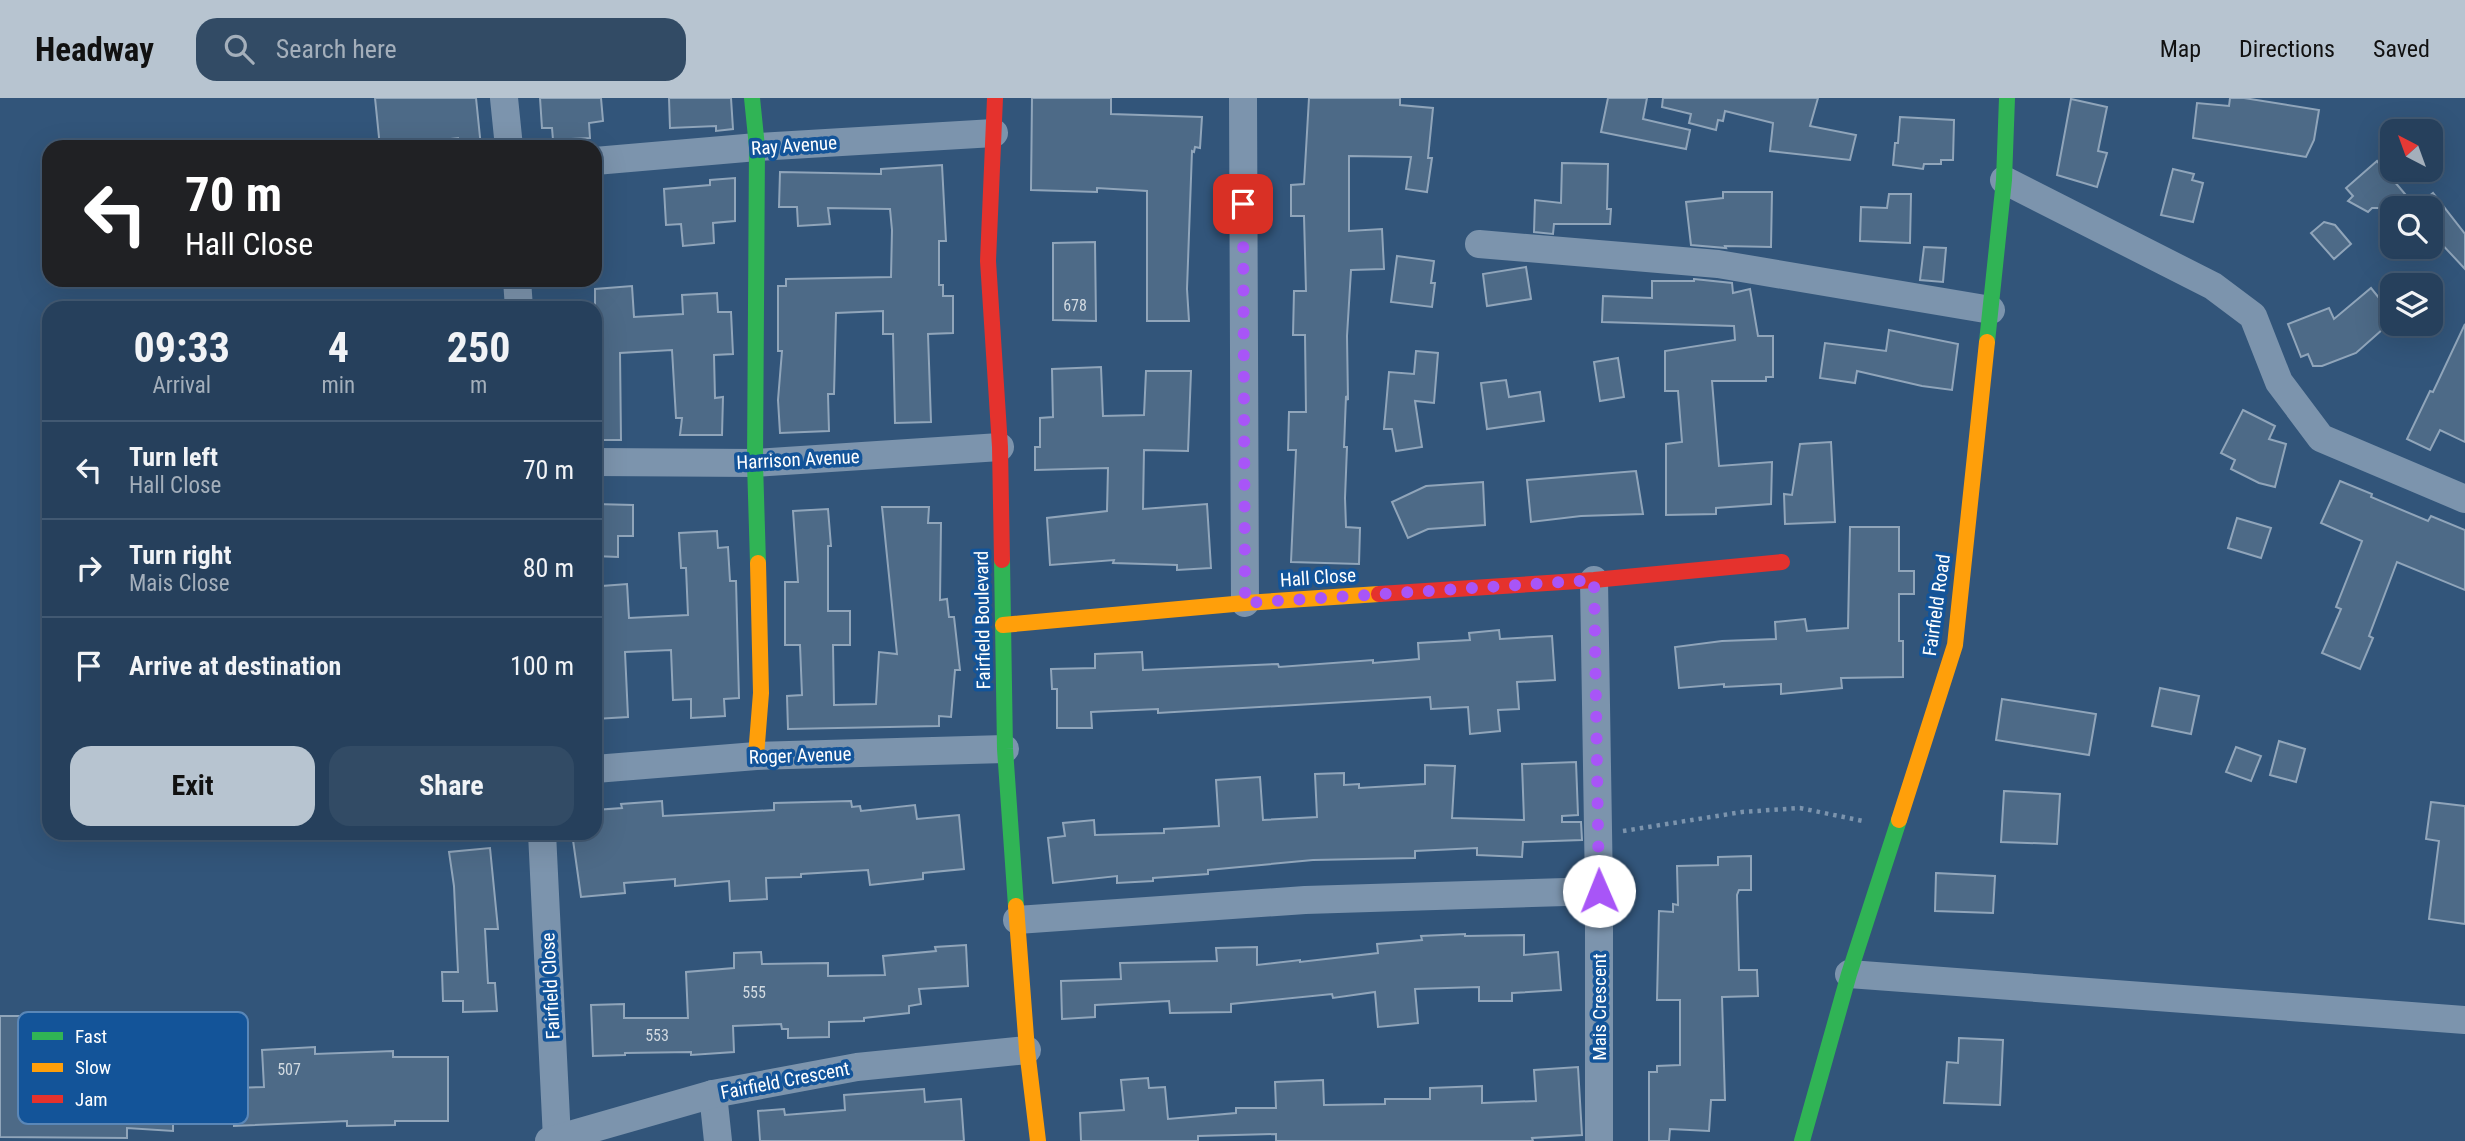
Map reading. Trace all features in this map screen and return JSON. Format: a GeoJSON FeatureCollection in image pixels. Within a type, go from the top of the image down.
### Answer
{"type":"FeatureCollection","features":[{"type":"Feature","properties":{"kind":"street"},"geometry":{"type":"LineString","coordinates":[[504,98],[508,140]]}},
{"type":"Feature","properties":{"kind":"street"},"geometry":{"type":"LineString","coordinates":[[752,98],[757,147],[755,463],[761,693],[756,756]]}},
{"type":"Feature","properties":{"kind":"street","name":"Fairfield Boulevard"},"geometry":{"type":"LineString","coordinates":[[995,98],[988,261],[1000,447],[1005,749],[1027,1050],[1038,1141]]}},
{"type":"Feature","properties":{"kind":"street"},"geometry":{"type":"LineString","coordinates":[[1243,98],[1245,603]]}},
{"type":"Feature","properties":{"kind":"street","name":"Fairfield Road"},"geometry":{"type":"LineString","coordinates":[[1802,1141],[1849,974],[1955,646],[2004,180],[2007,98]]}},
{"type":"Feature","properties":{"kind":"street","name":"Ray Avenue"},"geometry":{"type":"LineString","coordinates":[[602,160],[757,147],[994,133]]}},
{"type":"Feature","properties":{"kind":"street"},"geometry":{"type":"LineString","coordinates":[[2004,180],[2213,286],[2253,316],[2279,382],[2321,438],[2465,499]]}},
{"type":"Feature","properties":{"kind":"street"},"geometry":{"type":"LineString","coordinates":[[1479,244],[1718,264],[1991,310]]}},
{"type":"Feature","properties":{"kind":"street","name":"Harrison Avenue"},"geometry":{"type":"LineString","coordinates":[[602,462],[755,463],[1000,447]]}},
{"type":"Feature","properties":{"kind":"street","name":"Hall Close"},"geometry":{"type":"LineString","coordinates":[[1003,625],[1245,603],[1594,580],[1782,562]]}},
{"type":"Feature","properties":{"kind":"street","name":"Mais Crescent"},"geometry":{"type":"LineString","coordinates":[[1594,580],[1599,891],[1599,1141]]}},
{"type":"Feature","properties":{"kind":"street","name":"Roger Avenue"},"geometry":{"type":"LineString","coordinates":[[602,768],[756,756],[1005,749]]}},
{"type":"Feature","properties":{"kind":"street","name":"Fairfield Close"},"geometry":{"type":"LineString","coordinates":[[542,840],[553,1140]]}},
{"type":"Feature","properties":{"kind":"street"},"geometry":{"type":"LineString","coordinates":[[1017,920],[1306,900],[1599,891]]}},
{"type":"Feature","properties":{"kind":"street"},"geometry":{"type":"LineString","coordinates":[[1849,974],[2465,1020]]}},
{"type":"Feature","properties":{"kind":"street","name":"Fairfield Crescent"},"geometry":{"type":"LineString","coordinates":[[553,1140],[713,1094],[857,1067],[1027,1050]]}},
{"type":"Feature","properties":{"kind":"street"},"geometry":{"type":"LineString","coordinates":[[713,1094],[718,1141]]}},
{"type":"Feature","properties":{"kind":"path"},"geometry":{"type":"LineString","coordinates":[[1598,835],[1742,812],[1800,808],[1896,828]]}},
{"type":"Feature","properties":{"kind":"building"},"geometry":{"type":"Polygon","coordinates":[[[375,98],[476,98],[480,140],[379,140],[375,98]]]}},
{"type":"Feature","properties":{"kind":"building"},"geometry":{"type":"Polygon","coordinates":[[[540,98],[601,98],[603,121],[589,123],[590,138],[553,140],[552,128],[542,128],[540,98]]]}},
{"type":"Feature","properties":{"kind":"building"},"geometry":{"type":"Polygon","coordinates":[[[669,98],[731,98],[733,129],[716,131],[716,126],[670,128],[669,98]]]}},
{"type":"Feature","properties":{"kind":"building"},"geometry":{"type":"Polygon","coordinates":[[[1032,98],[1111,98],[1111,114],[1202,117],[1200,148],[1195,147],[1194,152],[1192,151],[1187,289],[1189,321],[1147,321],[1147,191],[1097,188],[1097,192],[1031,190],[1032,98]]]}},
{"type":"Feature","properties":{"kind":"building"},"geometry":{"type":"Polygon","coordinates":[[[1309,98],[1400,98],[1400,105],[1433,108],[1428,158],[1432,158],[1427,192],[1406,189],[1411,157],[1349,156],[1349,231],[1382,229],[1384,269],[1351,270],[1347,336],[1348,400],[1346,396],[1344,447],[1347,447],[1345,498],[1346,527],[1360,528],[1359,564],[1291,562],[1296,450],[1288,450],[1289,412],[1306,412],[1305,335],[1293,335],[1294,291],[1306,291],[1304,216],[1291,216],[1291,185],[1304,184],[1309,98]]]}},
{"type":"Feature","properties":{"kind":"building"},"geometry":{"type":"Polygon","coordinates":[[[1608,98],[1647,98],[1643,119],[1690,130],[1686,149],[1601,132],[1608,98]]]}},
{"type":"Feature","properties":{"kind":"building"},"geometry":{"type":"Polygon","coordinates":[[[1663,98],[1818,98],[1810,126],[1856,135],[1850,160],[1770,151],[1773,123],[1725,111],[1723,121],[1718,120],[1716,130],[1689,123],[1691,114],[1662,107],[1663,98]]]}},
{"type":"Feature","properties":{"kind":"building"},"geometry":{"type":"Polygon","coordinates":[[[2230,98],[2319,110],[2314,140],[2306,157],[2193,138],[2197,103],[2229,106],[2230,98]]]}},
{"type":"Feature","properties":{"kind":"building"},"geometry":{"type":"Polygon","coordinates":[[[2071,99],[2107,107],[2098,151],[2107,153],[2097,187],[2057,175],[2071,99]]]}},
{"type":"Feature","properties":{"kind":"building"},"geometry":{"type":"Polygon","coordinates":[[[1900,117],[1954,120],[1953,160],[1941,160],[1941,164],[1924,164],[1923,169],[1893,165],[1900,117]]]}},
{"type":"Feature","properties":{"kind":"building"},"geometry":{"type":"Polygon","coordinates":[[[2377,161],[2380,165],[2380,182],[2395,182],[2407,196],[2380,196],[2380,208],[2372,208],[2368,212],[2348,201],[2353,196],[2346,188],[2377,161]]]}},
{"type":"Feature","properties":{"kind":"building"},"geometry":{"type":"Polygon","coordinates":[[[1562,163],[1608,164],[1607,209],[1611,209],[1610,224],[1554,224],[1553,234],[1534,232],[1535,200],[1561,203],[1562,163]]]}},
{"type":"Feature","properties":{"kind":"building"},"geometry":{"type":"Polygon","coordinates":[[[942,165],[946,241],[939,241],[939,285],[943,285],[943,296],[953,296],[953,333],[928,334],[931,422],[895,423],[893,334],[883,334],[883,311],[836,313],[834,394],[828,394],[829,431],[780,433],[778,400],[782,351],[778,351],[778,286],[786,286],[786,279],[891,277],[892,230],[890,209],[828,208],[830,224],[798,226],[797,207],[779,207],[780,172],[881,174],[881,169],[942,165]]]}},
{"type":"Feature","properties":{"kind":"building"},"geometry":{"type":"Polygon","coordinates":[[[2173,169],[2194,174],[2192,180],[2203,183],[2193,222],[2161,215],[2173,169]]]}},
{"type":"Feature","properties":{"kind":"building"},"geometry":{"type":"Polygon","coordinates":[[[735,178],[735,221],[713,223],[714,243],[683,246],[681,224],[666,225],[664,189],[710,185],[710,180],[735,178]]]}},
{"type":"Feature","properties":{"kind":"building"},"geometry":{"type":"Polygon","coordinates":[[[1723,192],[1772,192],[1771,247],[1725,246],[1726,248],[1691,245],[1686,202],[1723,198],[1723,192]]]}},
{"type":"Feature","properties":{"kind":"building"},"geometry":{"type":"Polygon","coordinates":[[[1889,194],[1911,194],[1910,243],[1860,241],[1861,207],[1887,208],[1889,194]]]}},
{"type":"Feature","properties":{"kind":"building"},"geometry":{"type":"Polygon","coordinates":[[[2443,206],[2465,234],[2465,269],[2443,245],[2443,206]]]}},
{"type":"Feature","properties":{"kind":"building"},"geometry":{"type":"Polygon","coordinates":[[[2324,222],[2335,225],[2351,244],[2334,259],[2311,233],[2324,222]]]}},
{"type":"Feature","properties":{"kind":"building"},"geometry":{"type":"Polygon","coordinates":[[[1095,242],[1096,321],[1053,320],[1053,243],[1095,242]]]}},
{"type":"Feature","properties":{"kind":"building"},"geometry":{"type":"Polygon","coordinates":[[[1924,247],[1946,248],[1943,282],[1920,280],[1924,247]]]}},
{"type":"Feature","properties":{"kind":"building"},"geometry":{"type":"Polygon","coordinates":[[[1397,256],[1434,261],[1432,307],[1391,302],[1397,256]]]}},
{"type":"Feature","properties":{"kind":"building"},"geometry":{"type":"Polygon","coordinates":[[[1526,267],[1531,299],[1487,306],[1483,274],[1526,267]]]}},
{"type":"Feature","properties":{"kind":"building"},"geometry":{"type":"Polygon","coordinates":[[[1694,279],[1732,283],[1733,293],[1750,289],[1758,336],[1773,336],[1773,377],[1766,377],[1766,381],[1712,381],[1719,466],[1772,462],[1771,504],[1716,508],[1716,514],[1666,515],[1666,444],[1682,442],[1678,391],[1665,391],[1665,351],[1735,340],[1734,326],[1602,322],[1603,296],[1652,298],[1652,281],[1694,279]]]}},
{"type":"Feature","properties":{"kind":"building"},"geometry":{"type":"Polygon","coordinates":[[[632,286],[634,317],[683,314],[682,295],[717,293],[718,312],[731,312],[733,354],[714,355],[715,398],[723,397],[722,435],[680,435],[682,418],[676,418],[672,350],[620,353],[621,440],[602,440],[602,301],[595,301],[595,289],[632,286]]]}},
{"type":"Feature","properties":{"kind":"building"},"geometry":{"type":"Polygon","coordinates":[[[2371,288],[2380,299],[2380,332],[2356,353],[2322,366],[2313,366],[2308,354],[2301,357],[2288,324],[2329,308],[2334,319],[2371,288]]]}},
{"type":"Feature","properties":{"kind":"building"},"geometry":{"type":"Polygon","coordinates":[[[2465,324],[2465,442],[2440,430],[2430,450],[2407,439],[2465,324]]]}},
{"type":"Feature","properties":{"kind":"building"},"geometry":{"type":"Polygon","coordinates":[[[1889,330],[1958,344],[1952,390],[1857,371],[1855,383],[1820,378],[1825,343],[1886,351],[1889,330]]]}},
{"type":"Feature","properties":{"kind":"building"},"geometry":{"type":"Polygon","coordinates":[[[1416,351],[1438,353],[1434,403],[1415,401],[1422,447],[1396,451],[1392,429],[1384,429],[1389,372],[1414,374],[1416,351]]]}},
{"type":"Feature","properties":{"kind":"building"},"geometry":{"type":"Polygon","coordinates":[[[1618,358],[1624,397],[1600,401],[1594,362],[1618,358]]]}},
{"type":"Feature","properties":{"kind":"building"},"geometry":{"type":"Polygon","coordinates":[[[1101,367],[1103,416],[1144,415],[1146,371],[1191,371],[1188,451],[1144,450],[1143,509],[1207,504],[1211,568],[1177,570],[1177,565],[1113,563],[1114,560],[1050,565],[1047,518],[1107,511],[1108,468],[1035,470],[1035,447],[1040,447],[1040,418],[1053,417],[1052,369],[1101,367]]]}},
{"type":"Feature","properties":{"kind":"building"},"geometry":{"type":"Polygon","coordinates":[[[1506,380],[1509,397],[1540,392],[1544,421],[1487,429],[1481,383],[1506,380]]]}},
{"type":"Feature","properties":{"kind":"building"},"geometry":{"type":"Polygon","coordinates":[[[2243,410],[2275,426],[2269,439],[2286,444],[2275,487],[2259,483],[2231,469],[2235,460],[2221,453],[2243,410]]]}},
{"type":"Feature","properties":{"kind":"building"},"geometry":{"type":"Polygon","coordinates":[[[1831,442],[1835,522],[1785,524],[1784,494],[1792,495],[1800,444],[1831,442]]]}},
{"type":"Feature","properties":{"kind":"building"},"geometry":{"type":"Polygon","coordinates":[[[1636,471],[1643,514],[1581,516],[1531,522],[1527,480],[1636,471]]]}},
{"type":"Feature","properties":{"kind":"building"},"geometry":{"type":"Polygon","coordinates":[[[2340,481],[2428,521],[2431,516],[2465,530],[2465,590],[2397,562],[2369,636],[2373,638],[2360,669],[2322,653],[2341,609],[2336,607],[2362,541],[2321,523],[2340,481]]]}},
{"type":"Feature","properties":{"kind":"building"},"geometry":{"type":"Polygon","coordinates":[[[1483,482],[1485,525],[1428,529],[1408,538],[1392,502],[1426,486],[1483,482]]]}},
{"type":"Feature","properties":{"kind":"building"},"geometry":{"type":"Polygon","coordinates":[[[602,504],[633,505],[633,536],[618,536],[618,557],[602,556],[602,504]]]}},
{"type":"Feature","properties":{"kind":"building"},"geometry":{"type":"Polygon","coordinates":[[[882,507],[929,507],[928,523],[941,523],[940,600],[947,599],[949,617],[954,617],[960,670],[955,670],[951,717],[939,716],[939,726],[788,729],[787,696],[802,695],[800,645],[785,645],[785,582],[798,582],[793,511],[828,509],[831,546],[828,546],[828,611],[850,611],[850,645],[833,645],[834,705],[876,704],[879,652],[897,654],[882,507]]]}},
{"type":"Feature","properties":{"kind":"building"},"geometry":{"type":"Polygon","coordinates":[[[2237,518],[2271,528],[2261,558],[2228,548],[2237,518]]]}},
{"type":"Feature","properties":{"kind":"building"},"geometry":{"type":"Polygon","coordinates":[[[1850,527],[1899,527],[1899,571],[1914,571],[1914,594],[1899,594],[1899,641],[1903,641],[1903,677],[1841,678],[1842,688],[1781,694],[1781,684],[1724,687],[1724,684],[1679,688],[1675,647],[1722,641],[1776,639],[1775,622],[1805,619],[1807,631],[1848,628],[1850,527]]]}},
{"type":"Feature","properties":{"kind":"building"},"geometry":{"type":"Polygon","coordinates":[[[717,531],[718,548],[728,547],[730,581],[736,581],[739,698],[724,699],[725,716],[691,718],[691,699],[673,700],[671,650],[625,652],[628,717],[602,719],[602,586],[627,584],[629,618],[688,615],[686,568],[681,568],[679,533],[717,531]]]}},
{"type":"Feature","properties":{"kind":"building"},"geometry":{"type":"Polygon","coordinates":[[[1499,630],[1500,639],[1552,636],[1555,680],[1517,682],[1519,709],[1498,710],[1500,731],[1470,734],[1468,707],[1431,709],[1430,697],[1158,713],[1158,709],[1091,712],[1092,728],[1057,728],[1057,689],[1052,689],[1051,669],[1095,668],[1095,654],[1142,652],[1143,670],[1278,664],[1279,667],[1373,660],[1373,663],[1419,659],[1418,643],[1470,640],[1469,633],[1499,630]]]}},
{"type":"Feature","properties":{"kind":"building"},"geometry":{"type":"Polygon","coordinates":[[[2160,688],[2199,696],[2191,734],[2152,726],[2160,688]]]}},
{"type":"Feature","properties":{"kind":"building"},"geometry":{"type":"Polygon","coordinates":[[[2002,699],[2096,714],[2089,755],[1996,740],[2002,699]]]}},
{"type":"Feature","properties":{"kind":"building"},"geometry":{"type":"Polygon","coordinates":[[[2279,741],[2305,749],[2296,782],[2270,775],[2279,741]]]}},
{"type":"Feature","properties":{"kind":"building"},"geometry":{"type":"Polygon","coordinates":[[[2236,747],[2261,756],[2251,781],[2226,772],[2236,747]]]}},
{"type":"Feature","properties":{"kind":"building"},"geometry":{"type":"Polygon","coordinates":[[[1576,762],[1578,815],[1562,816],[1562,822],[1581,822],[1582,840],[1523,842],[1522,857],[1477,855],[1477,848],[1415,851],[1415,858],[1313,860],[1208,870],[1208,874],[1153,878],[1153,881],[1117,883],[1117,876],[1053,883],[1048,838],[1065,836],[1063,823],[1094,820],[1095,835],[1164,833],[1164,829],[1219,826],[1216,780],[1260,777],[1263,820],[1317,817],[1315,774],[1344,773],[1344,785],[1359,784],[1359,788],[1425,784],[1425,765],[1455,766],[1452,818],[1524,820],[1522,764],[1576,762]]]}},
{"type":"Feature","properties":{"kind":"building"},"geometry":{"type":"Polygon","coordinates":[[[2004,791],[2060,794],[2057,844],[2001,842],[2004,791]]]}},
{"type":"Feature","properties":{"kind":"building"},"geometry":{"type":"Polygon","coordinates":[[[662,801],[663,816],[774,810],[774,803],[851,801],[852,807],[860,806],[861,811],[915,805],[917,819],[959,815],[964,869],[923,873],[923,879],[870,885],[868,870],[766,878],[767,899],[730,901],[729,881],[675,886],[675,879],[624,883],[625,893],[581,897],[573,840],[602,840],[602,809],[622,808],[621,804],[662,801]]]}},
{"type":"Feature","properties":{"kind":"building"},"geometry":{"type":"Polygon","coordinates":[[[2431,802],[2465,806],[2465,924],[2429,919],[2439,841],[2426,839],[2431,802]]]}},
{"type":"Feature","properties":{"kind":"building"},"geometry":{"type":"Polygon","coordinates":[[[490,848],[498,929],[485,929],[488,983],[495,983],[497,1011],[463,1012],[463,1001],[443,1001],[442,972],[458,972],[454,886],[449,852],[490,848]]]}},
{"type":"Feature","properties":{"kind":"building"},"geometry":{"type":"Polygon","coordinates":[[[1751,856],[1751,890],[1739,890],[1737,895],[1739,970],[1757,970],[1758,996],[1722,997],[1725,1100],[1711,1100],[1709,1131],[1670,1129],[1669,1141],[1649,1141],[1649,1072],[1657,1072],[1657,1066],[1680,1065],[1680,1000],[1657,1000],[1659,911],[1673,912],[1673,904],[1678,905],[1677,866],[1718,865],[1718,857],[1751,856]]]}},
{"type":"Feature","properties":{"kind":"building"},"geometry":{"type":"Polygon","coordinates":[[[1936,873],[1995,876],[1993,913],[1935,911],[1936,873]]]}},
{"type":"Feature","properties":{"kind":"building"},"geometry":{"type":"Polygon","coordinates":[[[1524,935],[1524,955],[1558,952],[1561,990],[1512,993],[1512,1001],[1479,1001],[1479,987],[1415,989],[1418,1023],[1378,1027],[1375,992],[1333,998],[1332,994],[1231,1004],[1231,1012],[1170,1013],[1169,1001],[1095,1005],[1095,1017],[1062,1019],[1061,981],[1121,979],[1120,963],[1217,961],[1216,948],[1257,947],[1257,965],[1300,962],[1378,953],[1377,944],[1422,940],[1421,936],[1524,935]]]}},
{"type":"Feature","properties":{"kind":"building"},"geometry":{"type":"Polygon","coordinates":[[[966,945],[968,986],[919,989],[921,1004],[909,1006],[909,1013],[864,1018],[864,1021],[829,1022],[829,1037],[788,1038],[788,1029],[782,1029],[781,1024],[733,1026],[734,1052],[593,1056],[591,1005],[624,1004],[624,1018],[688,1018],[686,972],[734,968],[734,953],[761,952],[762,964],[828,963],[828,976],[885,975],[883,956],[966,945]]]}},
{"type":"Feature","properties":{"kind":"building"},"geometry":{"type":"Polygon","coordinates":[[[0,1016],[18,1016],[18,1124],[173,1124],[173,1131],[127,1128],[127,1138],[0,1137],[0,1016]]]}},
{"type":"Feature","properties":{"kind":"building"},"geometry":{"type":"Polygon","coordinates":[[[1959,1038],[2003,1040],[2000,1105],[1944,1103],[1947,1062],[1958,1063],[1959,1038]]]}},
{"type":"Feature","properties":{"kind":"building"},"geometry":{"type":"Polygon","coordinates":[[[315,1047],[315,1054],[393,1051],[393,1057],[448,1057],[448,1121],[395,1121],[395,1125],[347,1126],[347,1121],[234,1126],[248,1124],[248,1088],[264,1087],[262,1050],[315,1047]]]}},
{"type":"Feature","properties":{"kind":"building"},"geometry":{"type":"Polygon","coordinates":[[[1578,1067],[1582,1135],[1532,1138],[1533,1141],[1276,1141],[1276,1134],[1198,1136],[1198,1141],[1081,1141],[1080,1113],[1124,1110],[1121,1080],[1148,1078],[1149,1088],[1165,1087],[1168,1119],[1236,1113],[1236,1108],[1276,1108],[1275,1082],[1323,1080],[1324,1105],[1385,1104],[1385,1099],[1430,1099],[1430,1088],[1482,1086],[1482,1103],[1536,1101],[1534,1070],[1578,1067]]]}},
{"type":"Feature","properties":{"kind":"building"},"geometry":{"type":"Polygon","coordinates":[[[924,1089],[925,1102],[961,1099],[964,1141],[760,1141],[758,1111],[784,1109],[785,1115],[845,1110],[844,1095],[924,1089]]]}},
{"type":"Feature","properties":{"kind":"traffic: fast"},"geometry":{"type":"LineString","coordinates":[[752,98],[757,147],[755,463],[758,563]]}},
{"type":"Feature","properties":{"kind":"traffic: fast"},"geometry":{"type":"LineString","coordinates":[[1987,342],[2004,180],[2007,98]]}},
{"type":"Feature","properties":{"kind":"traffic: fast"},"geometry":{"type":"LineString","coordinates":[[1002,560],[1005,749],[1016,906]]}},
{"type":"Feature","properties":{"kind":"traffic: fast"},"geometry":{"type":"LineString","coordinates":[[1802,1141],[1849,974],[1899,820]]}},
{"type":"Feature","properties":{"kind":"traffic: slow"},"geometry":{"type":"LineString","coordinates":[[1899,820],[1955,645],[1987,342]]}},
{"type":"Feature","properties":{"kind":"traffic: slow"},"geometry":{"type":"LineString","coordinates":[[756,756],[761,693],[758,563]]}},
{"type":"Feature","properties":{"kind":"traffic: slow"},"geometry":{"type":"LineString","coordinates":[[1003,625],[1379,594]]}},
{"type":"Feature","properties":{"kind":"traffic: slow"},"geometry":{"type":"LineString","coordinates":[[1016,906],[1027,1050],[1038,1141]]}},
{"type":"Feature","properties":{"kind":"traffic: jam"},"geometry":{"type":"LineString","coordinates":[[995,98],[988,261],[1000,447],[1002,560]]}},
{"type":"Feature","properties":{"kind":"traffic: jam"},"geometry":{"type":"LineString","coordinates":[[1379,594],[1594,580],[1782,562]]}},
{"type":"Feature","properties":{"kind":"route"},"geometry":{"type":"LineString","coordinates":[[1243,204],[1245,603],[1594,580],[1599,891]]}}]}
